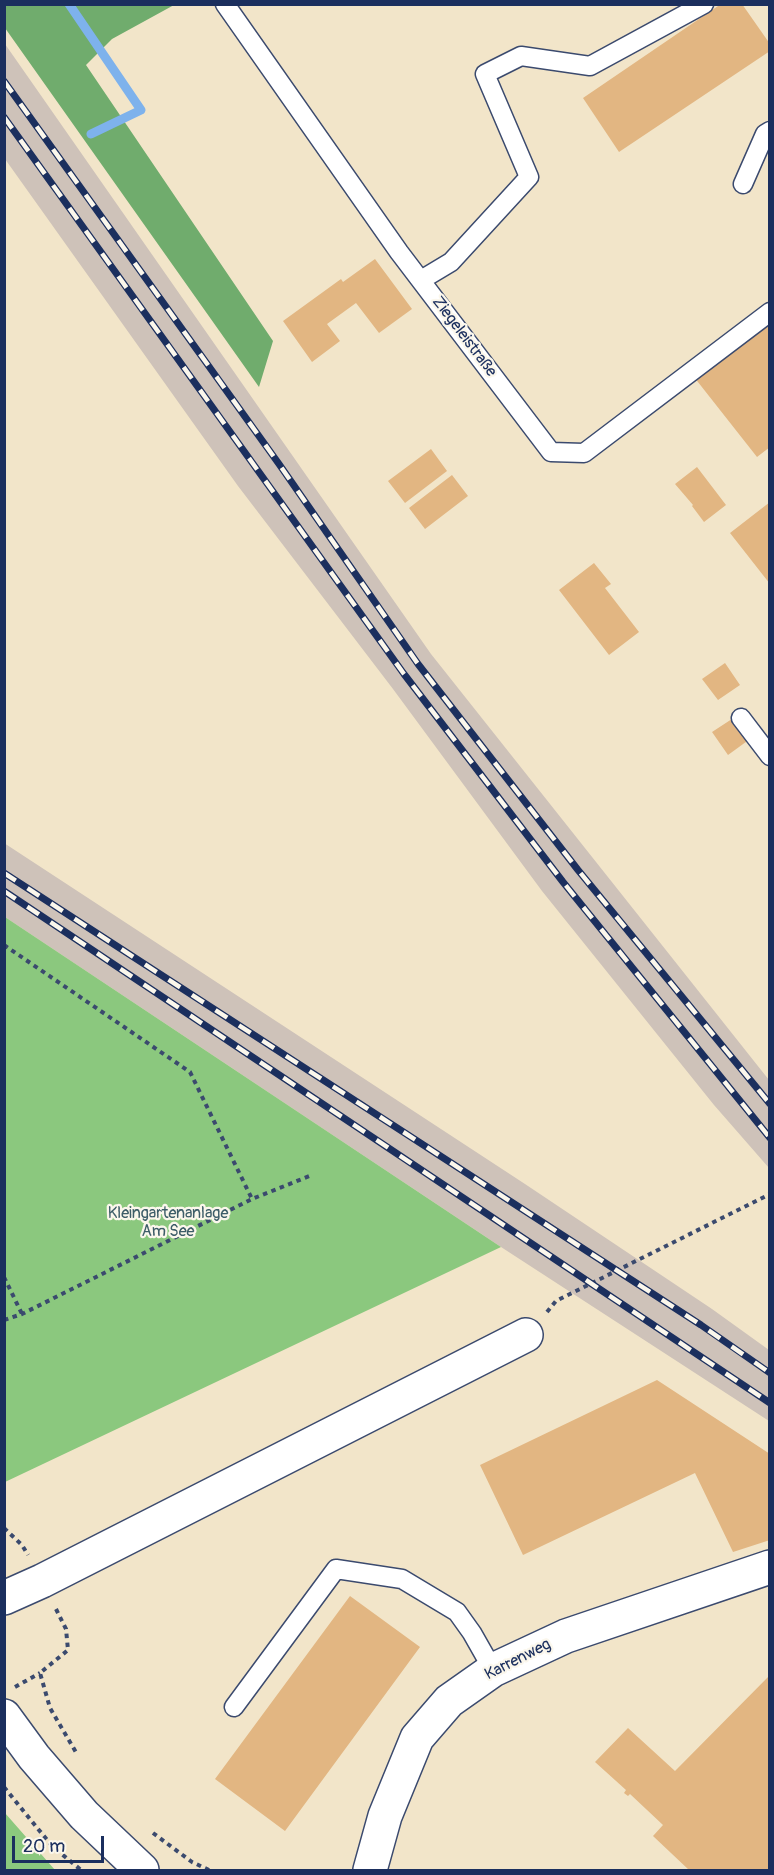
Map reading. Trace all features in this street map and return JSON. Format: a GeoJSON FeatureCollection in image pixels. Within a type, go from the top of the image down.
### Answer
{"type":"FeatureCollection","features":[{"type":"Feature","properties":{"kind":"street"},"geometry":{"type":"LineString","coordinates":[[4,1598],[42,1581],[526,1335]]}},
{"type":"Feature","properties":{"kind":"street","name":"Karrenweg"},"geometry":{"type":"LineString","coordinates":[[370,1870],[386,1816],[417,1738],[449,1701],[493,1670],[566,1636],[770,1567]]}},
{"type":"Feature","properties":{"kind":"street"},"geometry":{"type":"LineString","coordinates":[[9,1702],[34,1757],[84,1815],[142,1870]]}},
{"type":"Feature","properties":{"kind":"lane","name":"Ziegeleistraße"},"geometry":{"type":"LineString","coordinates":[[225,4],[421,280],[551,452],[584,453],[770,312]]}},
{"type":"Feature","properties":{"kind":"lane"},"geometry":{"type":"LineString","coordinates":[[421,280],[451,262],[529,177],[485,74],[521,56],[590,66],[704,4]]}},
{"type":"Feature","properties":{"kind":"lane"},"geometry":{"type":"LineString","coordinates":[[743,184],[765,134],[770,131]]}},
{"type":"Feature","properties":{"kind":"lane"},"geometry":{"type":"LineString","coordinates":[[741,718],[770,756]]}},
{"type":"Feature","properties":{"kind":"lane"},"geometry":{"type":"LineString","coordinates":[[234,1707],[336,1569],[402,1579],[457,1612],[493,1670]]}},
{"type":"Feature","properties":{"kind":"path"},"geometry":{"type":"LineString","coordinates":[[4,945],[190,1072],[252,1199]]}},
{"type":"Feature","properties":{"kind":"path"},"geometry":{"type":"LineString","coordinates":[[4,1320],[22,1314],[252,1199],[312,1175]]}},
{"type":"Feature","properties":{"kind":"path"},"geometry":{"type":"LineString","coordinates":[[526,1335],[556,1301],[770,1194]]}},
{"type":"Feature","properties":{"kind":"path"},"geometry":{"type":"LineString","coordinates":[[4,1277],[22,1314]]}},
{"type":"Feature","properties":{"kind":"path"},"geometry":{"type":"LineString","coordinates":[[9,1702],[40,1672],[68,1650],[66,1629],[42,1581]]}},
{"type":"Feature","properties":{"kind":"path"},"geometry":{"type":"LineString","coordinates":[[40,1672],[50,1708],[83,1762]]}},
{"type":"Feature","properties":{"kind":"path"},"geometry":{"type":"LineString","coordinates":[[4,1787],[52,1846],[81,1870]]}},
{"type":"Feature","properties":{"kind":"path"},"geometry":{"type":"LineString","coordinates":[[150,1831],[192,1862],[209,1870]]}},
{"type":"Feature","properties":{"kind":"shaded area"},"geometry":{"type":"Polygon","coordinates":[[[5,44],[431,654],[769,1080],[769,1168],[714,1105],[542,891],[393,689],[238,486],[5,159],[5,44]]]}},
{"type":"Feature","properties":{"kind":"shaded area"},"geometry":{"type":"Polygon","coordinates":[[[4,843],[525,1184],[712,1309],[769,1350],[769,1421],[501,1247],[5,917],[4,843]]]}},
{"type":"Feature","properties":{"kind":"green space"},"geometry":{"type":"Polygon","coordinates":[[[4,5],[174,5],[112,39],[86,65],[273,341],[259,387],[5,28],[4,5]]]}},
{"type":"Feature","properties":{"kind":"green space","name":"Kleingartenanlage Am See"},"geometry":{"type":"Polygon","coordinates":[[[5,917],[501,1247],[5,1482],[5,917]]]}},
{"type":"Feature","properties":{"kind":"green space"},"geometry":{"type":"Polygon","coordinates":[[[5,1813],[55,1870],[5,1870],[5,1813]]]}},
{"type":"Feature","properties":{"kind":"building"},"geometry":{"type":"Polygon","coordinates":[[[721,4],[742,4],[770,44],[770,51],[619,152],[583,98],[721,4]]]}},
{"type":"Feature","properties":{"kind":"building"},"geometry":{"type":"Polygon","coordinates":[[[375,259],[412,309],[379,333],[356,303],[327,324],[340,341],[312,362],[283,321],[341,279],[343,282],[375,259]]]}},
{"type":"Feature","properties":{"kind":"building"},"geometry":{"type":"Polygon","coordinates":[[[770,318],[770,447],[757,457],[694,377],[770,318]]]}},
{"type":"Feature","properties":{"kind":"building"},"geometry":{"type":"Polygon","coordinates":[[[431,449],[447,471],[405,503],[388,481],[431,449]]]}},
{"type":"Feature","properties":{"kind":"building"},"geometry":{"type":"Polygon","coordinates":[[[697,467],[726,505],[704,522],[675,484],[697,467]]]}},
{"type":"Feature","properties":{"kind":"building"},"geometry":{"type":"Polygon","coordinates":[[[452,475],[468,496],[425,529],[409,508],[452,475]]]}},
{"type":"Feature","properties":{"kind":"building"},"geometry":{"type":"Polygon","coordinates":[[[770,502],[770,584],[730,533],[770,502]]]}},
{"type":"Feature","properties":{"kind":"building"},"geometry":{"type":"Polygon","coordinates":[[[594,563],[611,584],[605,588],[639,632],[609,655],[559,590],[594,563]]]}},
{"type":"Feature","properties":{"kind":"building"},"geometry":{"type":"Polygon","coordinates":[[[725,663],[740,685],[718,700],[702,679],[725,663]]]}},
{"type":"Feature","properties":{"kind":"building"},"geometry":{"type":"Polygon","coordinates":[[[735,717],[750,739],[728,755],[712,732],[735,717]]]}},
{"type":"Feature","properties":{"kind":"building"},"geometry":{"type":"Polygon","coordinates":[[[657,1380],[770,1454],[770,1540],[733,1552],[695,1473],[523,1555],[480,1465],[657,1380]]]}},
{"type":"Feature","properties":{"kind":"building"},"geometry":{"type":"Polygon","coordinates":[[[350,1596],[420,1647],[285,1831],[215,1779],[350,1596]]]}},
{"type":"Feature","properties":{"kind":"building"},"geometry":{"type":"Polygon","coordinates":[[[770,1675],[770,1870],[689,1870],[653,1836],[663,1825],[630,1794],[628,1796],[624,1793],[626,1790],[595,1762],[628,1728],[675,1771],[770,1675]]]}},
{"type":"Feature","properties":{"kind":"waterway"},"geometry":{"type":"LineString","coordinates":[[69,4],[141,110],[91,134]]}},
{"type":"Feature","properties":{"kind":"railway"},"geometry":{"type":"LineString","coordinates":[[4,81],[279,464],[418,664],[578,870],[770,1104]]}},
{"type":"Feature","properties":{"kind":"railway"},"geometry":{"type":"LineString","coordinates":[[4,117],[404,674],[563,882],[770,1138]]}},
{"type":"Feature","properties":{"kind":"railway"},"geometry":{"type":"LineString","coordinates":[[4,873],[701,1325],[770,1373]]}},
{"type":"Feature","properties":{"kind":"railway"},"geometry":{"type":"LineString","coordinates":[[4,891],[770,1403]]}}]}
